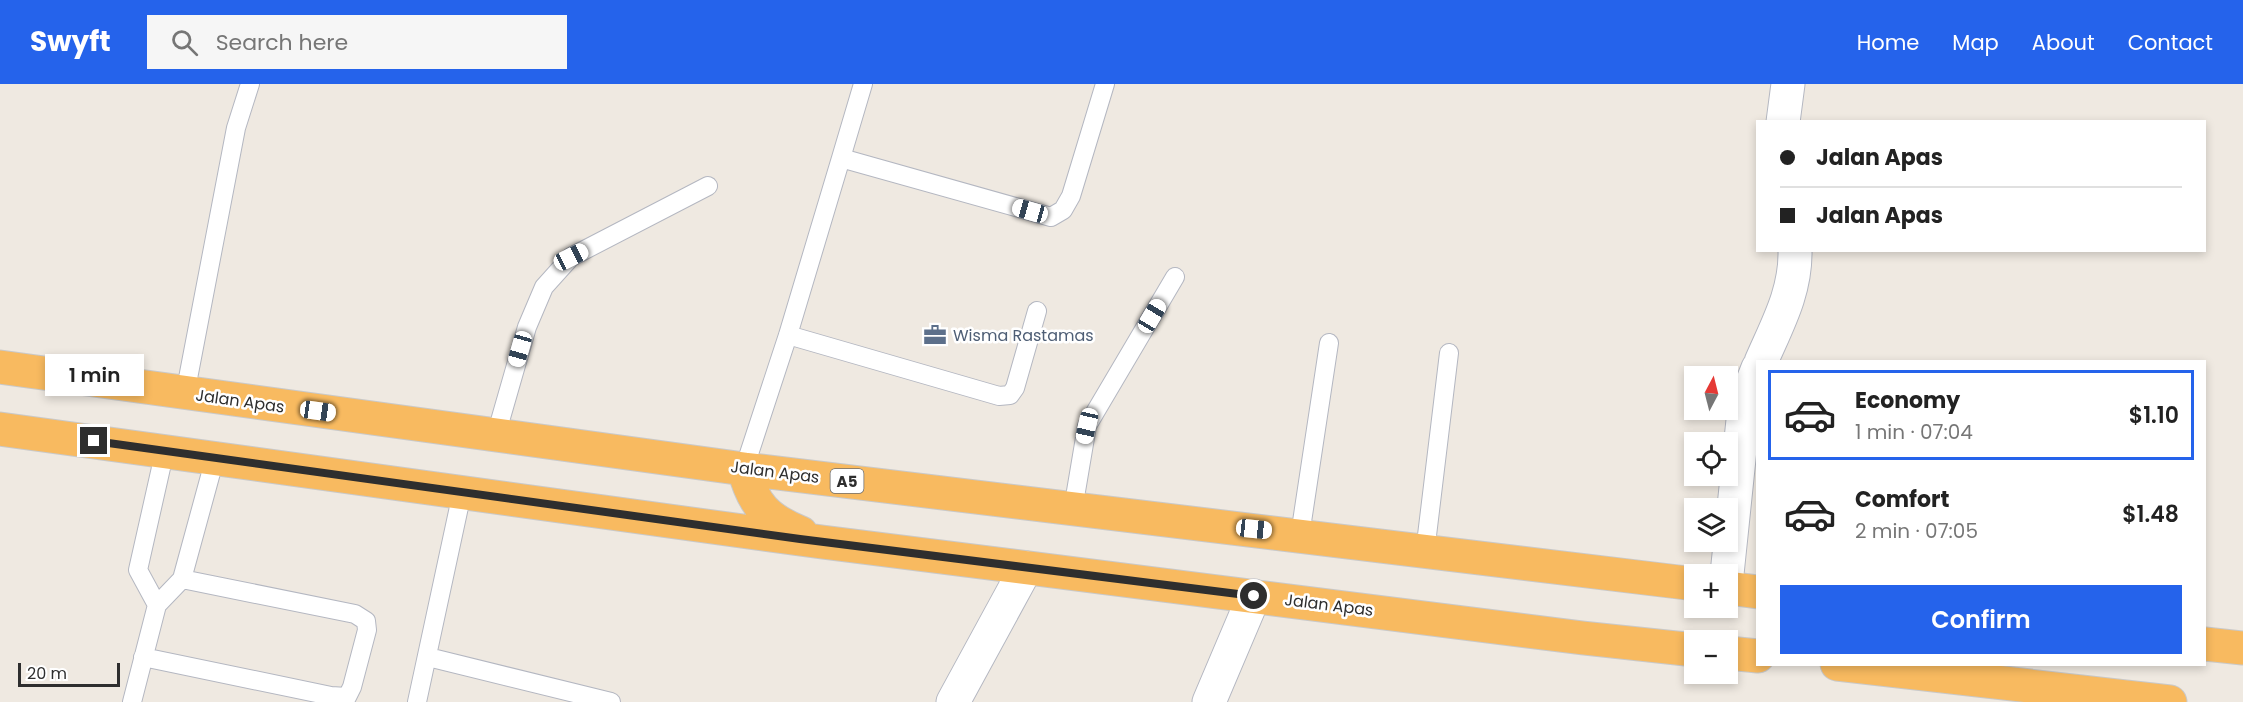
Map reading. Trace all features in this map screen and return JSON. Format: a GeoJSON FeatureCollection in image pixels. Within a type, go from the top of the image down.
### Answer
{"type":"FeatureCollection","features":[{"type":"Feature","properties":{"kind":"highway","name":"Jalan Apas"},"geometry":{"type":"LineString","coordinates":[[0,367],[744,469],[1300,534],[1425,552],[1684,583]]}},
{"type":"Feature","properties":{"kind":"highway","name":"Jalan Apas"},"geometry":{"type":"LineString","coordinates":[[0,429],[822,542],[1684,649]]}},
{"type":"Feature","properties":{"kind":"highway"},"geometry":{"type":"LineString","coordinates":[[744,469],[748,485],[761,510],[785,526],[822,542]]}},
{"type":"Feature","properties":{"kind":"highway"},"geometry":{"type":"LineString","coordinates":[[1738,589],[1756,592]]}},
{"type":"Feature","properties":{"kind":"highway"},"geometry":{"type":"LineString","coordinates":[[2206,644],[2243,648]]}},
{"type":"Feature","properties":{"kind":"highway"},"geometry":{"type":"LineString","coordinates":[[1738,654],[1756,656]]}},
{"type":"Feature","properties":{"kind":"highway"},"geometry":{"type":"LineString","coordinates":[[1849,666],[1998,692],[2170,702]]}},
{"type":"Feature","properties":{"kind":"street"},"geometry":{"type":"LineString","coordinates":[[1783,120],[1788,84]]}},
{"type":"Feature","properties":{"kind":"street"},"geometry":{"type":"LineString","coordinates":[[1762,360],[1790,297],[1796,270],[1795,252]]}},
{"type":"Feature","properties":{"kind":"street"},"geometry":{"type":"LineString","coordinates":[[1728,564],[1745,401],[1756,373]]}},
{"type":"Feature","properties":{"kind":"street"},"geometry":{"type":"LineString","coordinates":[[953,702],[1026,568]]}},
{"type":"Feature","properties":{"kind":"street"},"geometry":{"type":"LineString","coordinates":[[1209,702],[1254,596]]}},
{"type":"Feature","properties":{"kind":"lane"},"geometry":{"type":"LineString","coordinates":[[185,394],[236,128],[250,84]]}},
{"type":"Feature","properties":{"kind":"lane"},"geometry":{"type":"LineString","coordinates":[[744,469],[788,335],[863,84]]}},
{"type":"Feature","properties":{"kind":"lane"},"geometry":{"type":"LineString","coordinates":[[841,158],[1051,217],[1064,210],[1071,196],[1105,84]]}},
{"type":"Feature","properties":{"kind":"lane"},"geometry":{"type":"LineString","coordinates":[[496,435],[527,327],[543,287],[571,257],[708,186]]}},
{"type":"Feature","properties":{"kind":"lane"},"geometry":{"type":"LineString","coordinates":[[1073,509],[1087,426],[1175,277]]}},
{"type":"Feature","properties":{"kind":"lane"},"geometry":{"type":"LineString","coordinates":[[788,335],[999,396],[1010,395],[1015,388],[1038,310]]}},
{"type":"Feature","properties":{"kind":"lane"},"geometry":{"type":"LineString","coordinates":[[1300,534],[1329,344]]}},
{"type":"Feature","properties":{"kind":"lane"},"geometry":{"type":"LineString","coordinates":[[1425,552],[1449,353]]}},
{"type":"Feature","properties":{"kind":"lane"},"geometry":{"type":"LineString","coordinates":[[157,605],[138,570],[165,450]]}},
{"type":"Feature","properties":{"kind":"lane"},"geometry":{"type":"LineString","coordinates":[[132,702],[157,605],[182,579],[215,458]]}},
{"type":"Feature","properties":{"kind":"lane"},"geometry":{"type":"LineString","coordinates":[[417,702],[462,493]]}},
{"type":"Feature","properties":{"kind":"lane"},"geometry":{"type":"LineString","coordinates":[[143,657],[331,696],[346,698],[352,687],[367,630],[366,621],[355,614],[182,579]]}},
{"type":"Feature","properties":{"kind":"lane"},"geometry":{"type":"LineString","coordinates":[[428,657],[610,702]]}},
{"type":"Feature","properties":{"kind":"place","name":"Wisma Rastamas"},"geometry":{"type":"Point","coordinates":[935,335]}},
{"type":"Feature","properties":{"kind":"route"},"geometry":{"type":"LineString","coordinates":[[94,441],[800,539],[1254,596]]}}]}
